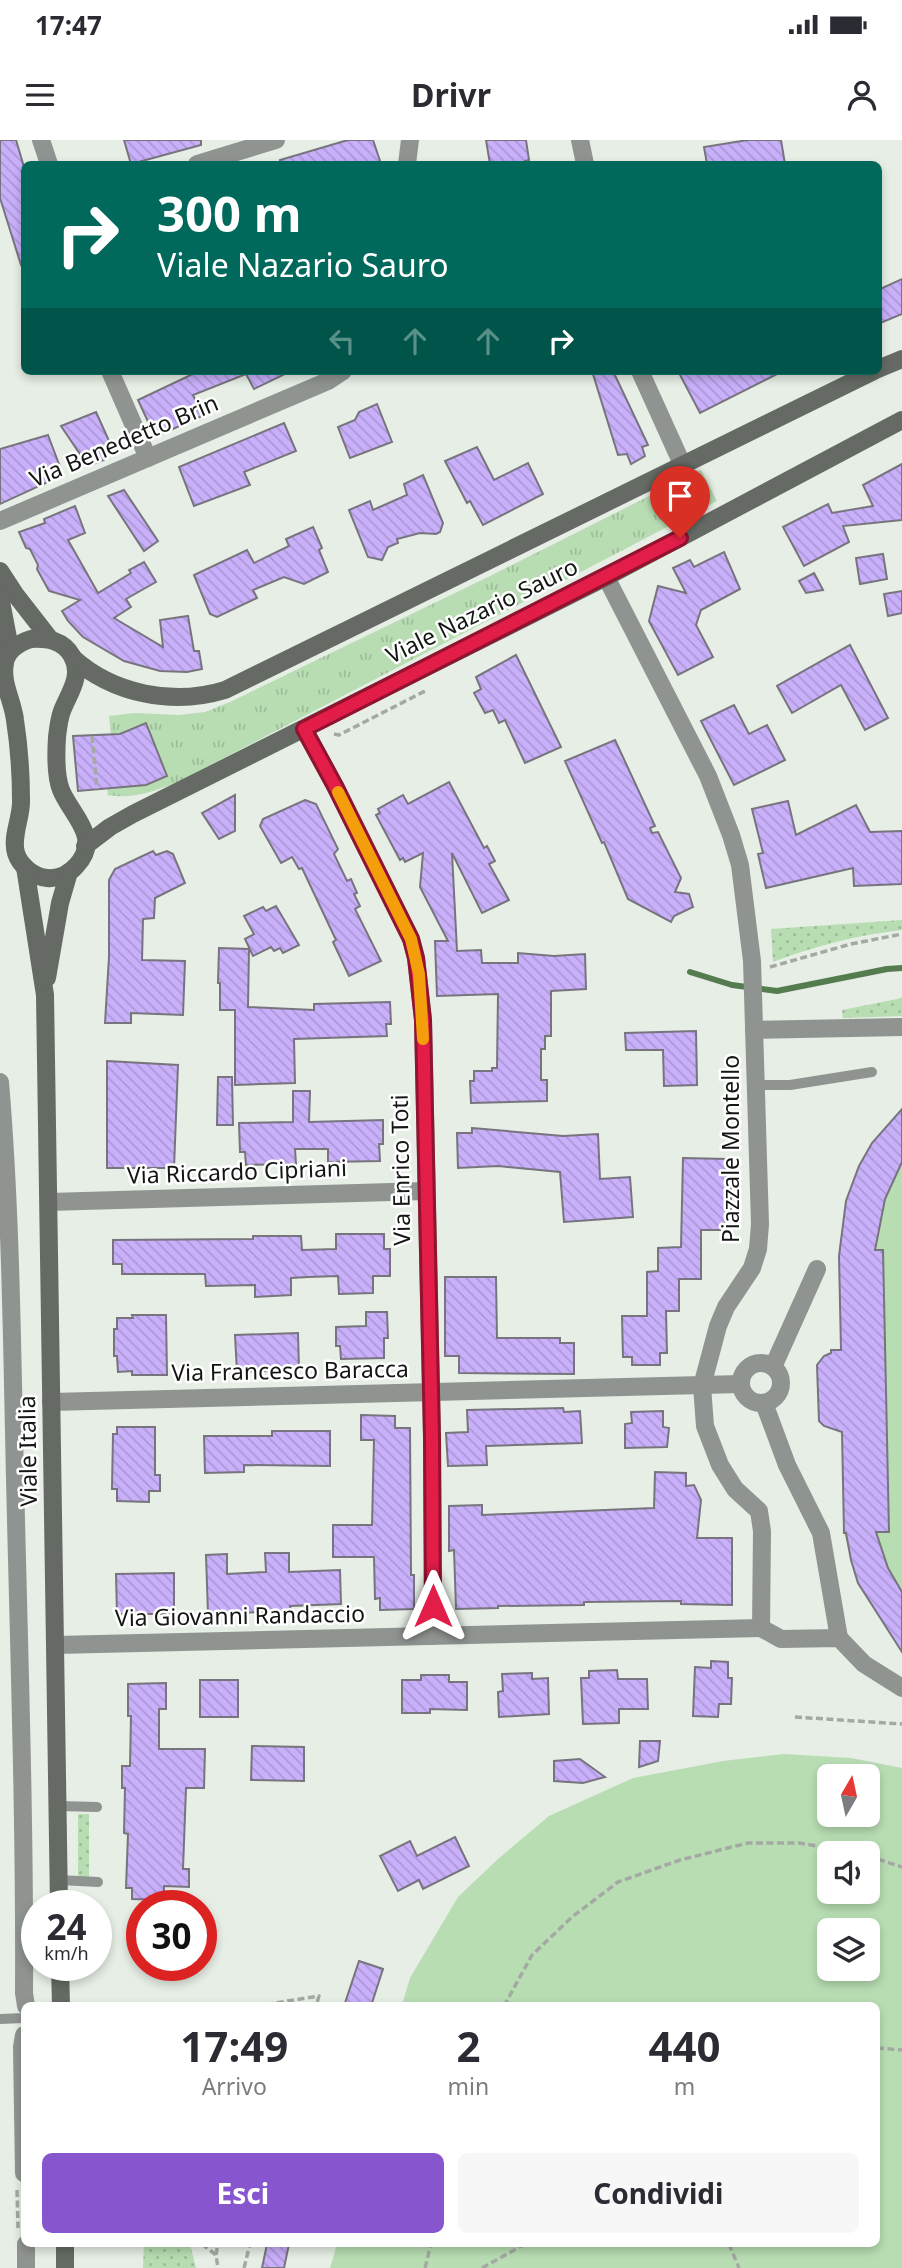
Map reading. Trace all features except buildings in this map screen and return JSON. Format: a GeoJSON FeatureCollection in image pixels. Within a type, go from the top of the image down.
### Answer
{"type":"FeatureCollection","features":[{"type":"Feature","properties":{"kind":"main road","name":"Viale Nazario Sauro"},"geometry":{"type":"LineString","coordinates":[[882,367],[902,359]]}},
{"type":"Feature","properties":{"kind":"main road","name":"Viale Nazario Sauro"},"geometry":{"type":"LineString","coordinates":[[50,639],[60,644],[99,678],[127,690],[172,696],[211,694],[225,690],[866,375]]}},
{"type":"Feature","properties":{"kind":"main road","name":"Viale Nazario Sauro"},"geometry":{"type":"LineString","coordinates":[[85,846],[132,814],[606,577],[902,420]]}},
{"type":"Feature","properties":{"kind":"main road"},"geometry":{"type":"LineString","coordinates":[[0,570],[50,639]]}},
{"type":"Feature","properties":{"kind":"main road"},"geometry":{"type":"LineString","coordinates":[[0,596],[8,638],[8,655]]}},
{"type":"Feature","properties":{"kind":"main road"},"geometry":{"type":"LineString","coordinates":[[8,655],[26,641],[50,639]]}},
{"type":"Feature","properties":{"kind":"main road","name":"Viale Italia"},"geometry":{"type":"LineString","coordinates":[[8,655],[4,676],[21,799],[15,848],[25,867],[44,995],[57,1645],[59,1890]]}},
{"type":"Feature","properties":{"kind":"main road"},"geometry":{"type":"LineString","coordinates":[[73,658],[76,679],[60,717],[57,765],[60,787],[82,824],[85,846]]}},
{"type":"Feature","properties":{"kind":"main road","name":"Viale Italia"},"geometry":{"type":"LineString","coordinates":[[44,995],[60,902],[69,872],[79,863],[85,846]]}},
{"type":"Feature","properties":{"kind":"main road"},"geometry":{"type":"LineString","coordinates":[[25,867],[37,876],[46,878],[60,877],[69,872]]}},
{"type":"Feature","properties":{"kind":"main road"},"geometry":{"type":"LineString","coordinates":[[60,1981],[61,2002]]}},
{"type":"Feature","properties":{"kind":"main road"},"geometry":{"type":"LineString","coordinates":[[65,2247],[65,2268]]}},
{"type":"Feature","properties":{"kind":"street"},"geometry":{"type":"LineString","coordinates":[[41,140],[48,161]]}},
{"type":"Feature","properties":{"kind":"street"},"geometry":{"type":"LineString","coordinates":[[204,161],[243,145],[276,140]]}},
{"type":"Feature","properties":{"kind":"street"},"geometry":{"type":"LineString","coordinates":[[407,161],[410,140]]}},
{"type":"Feature","properties":{"kind":"street"},"geometry":{"type":"LineString","coordinates":[[580,140],[584,161]]}},
{"type":"Feature","properties":{"kind":"street"},"geometry":{"type":"LineString","coordinates":[[112,375],[148,458]]}},
{"type":"Feature","properties":{"kind":"street","name":"Via Benedetto Brin"},"geometry":{"type":"LineString","coordinates":[[0,521],[338,375]]}},
{"type":"Feature","properties":{"kind":"street"},"geometry":{"type":"LineString","coordinates":[[642,375],[683,466]]}},
{"type":"Feature","properties":{"kind":"street","name":"Piazzale Montello"},"geometry":{"type":"LineString","coordinates":[[606,577],[708,776],[740,865],[752,957],[760,1224],[758,1249],[752,1268],[726,1307],[718,1326],[702,1386],[705,1426],[720,1465],[735,1489],[759,1510],[762,1531],[761,1628]]}},
{"type":"Feature","properties":{"kind":"street","name":"Via Enrico Toti"},"geometry":{"type":"LineString","coordinates":[[304,729],[411,939],[416,958],[423,1020],[433,1636]]}},
{"type":"Feature","properties":{"kind":"street"},"geometry":{"type":"LineString","coordinates":[[754,1019],[902,1027]]}},
{"type":"Feature","properties":{"kind":"street","name":"Viale Italia"},"geometry":{"type":"LineString","coordinates":[[0,1082],[7,1204],[13,1420],[25,2002]]}},
{"type":"Feature","properties":{"kind":"street","name":"Via Riccardo Cipriani"},"geometry":{"type":"LineString","coordinates":[[49,1202],[426,1191]]}},
{"type":"Feature","properties":{"kind":"street"},"geometry":{"type":"LineString","coordinates":[[773,1367],[817,1269]]}},
{"type":"Feature","properties":{"kind":"street"},"geometry":{"type":"LineString","coordinates":[[754,1364],[773,1367],[778,1372],[781,1385],[776,1397],[764,1404],[758,1404],[746,1397],[741,1384],[743,1373],[754,1364]]}},
{"type":"Feature","properties":{"kind":"street","name":"Via Francesco Baracca"},"geometry":{"type":"LineString","coordinates":[[51,1402],[741,1384]]}},
{"type":"Feature","properties":{"kind":"street"},"geometry":{"type":"LineString","coordinates":[[764,1404],[788,1465],[821,1533],[839,1639],[864,1664],[902,1688]]}},
{"type":"Feature","properties":{"kind":"street"},"geometry":{"type":"LineString","coordinates":[[761,1628],[780,1639],[839,1639]]}},
{"type":"Feature","properties":{"kind":"street","name":"Via Giovanni Randaccio"},"geometry":{"type":"LineString","coordinates":[[57,1645],[761,1628]]}},
{"type":"Feature","properties":{"kind":"street"},"geometry":{"type":"LineString","coordinates":[[26,2247],[26,2268]]}},
{"type":"Feature","properties":{"kind":"lane"},"geometry":{"type":"LineString","coordinates":[[757,1085],[790,1085],[872,1072]]}},
{"type":"Feature","properties":{"kind":"lane"},"geometry":{"type":"LineString","coordinates":[[58,1806],[97,1807]]}},
{"type":"Feature","properties":{"kind":"lane"},"geometry":{"type":"LineString","coordinates":[[59,1881],[98,1882]]}},
{"type":"Feature","properties":{"kind":"lane"},"geometry":{"type":"LineString","coordinates":[[0,2019],[21,2018]]}},
{"type":"Feature","properties":{"kind":"path"},"geometry":{"type":"LineString","coordinates":[[92,736],[97,789]]}},
{"type":"Feature","properties":{"kind":"path"},"geometry":{"type":"LineString","coordinates":[[752,957],[770,967],[851,944],[902,934]]}},
{"type":"Feature","properties":{"kind":"path"},"geometry":{"type":"LineString","coordinates":[[794,1717],[902,1724]]}},
{"type":"Feature","properties":{"kind":"path"},"geometry":{"type":"LineString","coordinates":[[506,2002],[532,1955],[572,1917],[618,1882],[680,1860],[748,1843],[799,1843],[817,1846]]}},
{"type":"Feature","properties":{"kind":"path"},"geometry":{"type":"LineString","coordinates":[[880,1860],[902,1867]]}},
{"type":"Feature","properties":{"kind":"path"},"geometry":{"type":"LineString","coordinates":[[281,2002],[319,1996],[317,2002]]}},
{"type":"Feature","properties":{"kind":"path"},"geometry":{"type":"LineString","coordinates":[[880,2048],[902,2050]]}},
{"type":"Feature","properties":{"kind":"path"},"geometry":{"type":"LineString","coordinates":[[206,2247],[216,2255]]}},
{"type":"Feature","properties":{"kind":"path"},"geometry":{"type":"LineString","coordinates":[[217,2247],[218,2268]]}},
{"type":"Feature","properties":{"kind":"path"},"geometry":{"type":"LineString","coordinates":[[244,2268],[249,2247]]}},
{"type":"Feature","properties":{"kind":"path"},"geometry":{"type":"LineString","coordinates":[[425,2268],[430,2247]]}},
{"type":"Feature","properties":{"kind":"path"},"geometry":{"type":"LineString","coordinates":[[482,2268],[520,2247]]}},
{"type":"Feature","properties":{"kind":"path"},"geometry":{"type":"LineString","coordinates":[[730,2247],[739,2268]]}},
{"type":"Feature","properties":{"kind":"green space"},"geometry":{"type":"Polygon","coordinates":[[[701,470],[717,501],[174,784],[133,795],[108,795],[107,788],[146,785],[167,776],[146,723],[111,735],[109,716],[205,712],[230,702],[701,470]]]}},
{"type":"Feature","properties":{"kind":"green space"},"geometry":{"type":"Polygon","coordinates":[[[902,920],[902,930],[836,942],[773,962],[771,929],[902,920]]]}},
{"type":"Feature","properties":{"kind":"green space"},"geometry":{"type":"Polygon","coordinates":[[[902,998],[902,1016],[843,1018],[842,1010],[902,998]]]}},
{"type":"Feature","properties":{"kind":"green space"},"geometry":{"type":"Polygon","coordinates":[[[902,1110],[902,1647],[892,1638],[858,1583],[844,1533],[839,1251],[846,1201],[872,1143],[902,1110]]]}},
{"type":"Feature","properties":{"kind":"green space"},"geometry":{"type":"Polygon","coordinates":[[[784,1754],[851,1758],[902,1768],[902,2268],[330,2268],[336,2247],[880,2247],[880,2002],[403,2002],[410,1978],[458,1897],[549,1816],[633,1778],[723,1761],[784,1754]]]}},
{"type":"Feature","properties":{"kind":"green space"},"geometry":{"type":"Polygon","coordinates":[[[78,1814],[89,1814],[89,1877],[78,1877],[78,1814]]]}},
{"type":"Feature","properties":{"kind":"green space"},"geometry":{"type":"Polygon","coordinates":[[[144,2247],[191,2247],[196,2268],[143,2268],[144,2247]]]}},
{"type":"Feature","properties":{"kind":"waterway"},"geometry":{"type":"LineString","coordinates":[[690,972],[732,985],[777,991],[902,968]]}},
{"type":"Feature","properties":{"kind":"slow traffic"},"geometry":{"type":"LineString","coordinates":[[338,792],[411,939],[419,974],[423,1039]]}},
{"type":"Feature","properties":{"kind":"route"},"geometry":{"type":"LineString","coordinates":[[433,1606],[432,1437],[421,991],[411,939],[304,729],[680,538]]}}]}
